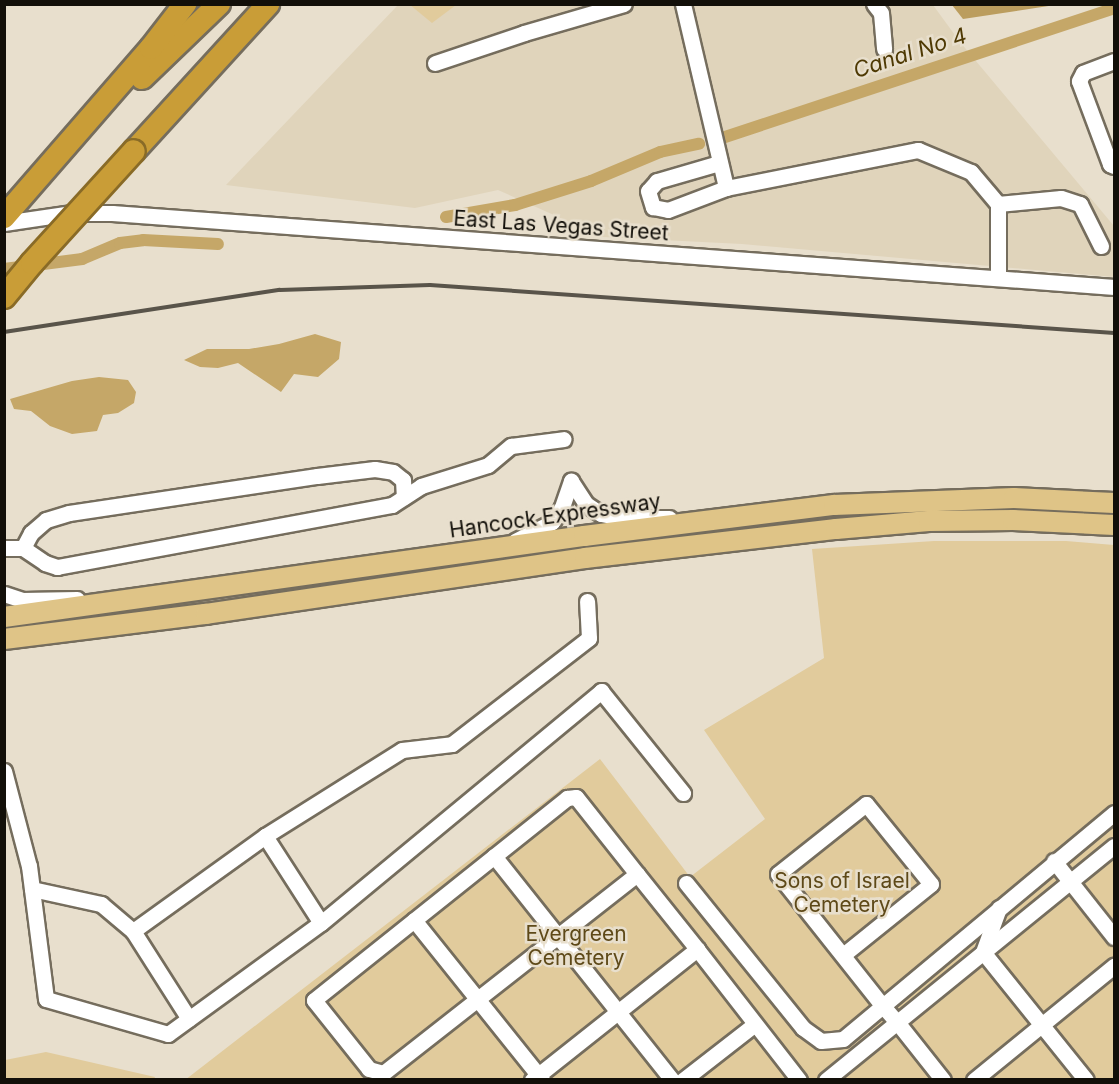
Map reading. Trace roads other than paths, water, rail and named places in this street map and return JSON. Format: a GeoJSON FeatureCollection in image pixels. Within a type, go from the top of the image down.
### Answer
{"type":"FeatureCollection","features":[{"type":"Feature","properties":{"kind":"highway"},"geometry":{"type":"LineString","coordinates":[[4,217],[56,160],[185,4]]}},
{"type":"Feature","properties":{"kind":"highway"},"geometry":{"type":"LineString","coordinates":[[56,160],[219,4]]}},
{"type":"Feature","properties":{"kind":"highway"},"geometry":{"type":"LineString","coordinates":[[4,297],[32,263],[268,4]]}},
{"type":"Feature","properties":{"kind":"main road","name":"Hancock Expressway"},"geometry":{"type":"LineString","coordinates":[[4,617],[493,548],[834,505],[928,499],[1014,498],[1114,503]]}},
{"type":"Feature","properties":{"kind":"main road"},"geometry":{"type":"LineString","coordinates":[[4,639],[207,614],[585,558],[781,535],[929,521],[1013,520],[1114,525]]}},
{"type":"Feature","properties":{"kind":"street"},"geometry":{"type":"LineString","coordinates":[[435,63],[524,33],[624,4]]}},
{"type":"Feature","properties":{"kind":"street"},"geometry":{"type":"LineString","coordinates":[[682,4],[726,188]]}},
{"type":"Feature","properties":{"kind":"street"},"geometry":{"type":"LineString","coordinates":[[874,4],[881,13],[884,49]]}},
{"type":"Feature","properties":{"kind":"street"},"geometry":{"type":"LineString","coordinates":[[1114,61],[1083,73],[1079,81],[1110,164],[1114,166]]}},
{"type":"Feature","properties":{"kind":"street"},"geometry":{"type":"LineString","coordinates":[[719,163],[657,181],[648,191],[653,207],[668,210],[726,188],[918,150],[970,172],[998,204],[998,278]]}},
{"type":"Feature","properties":{"kind":"street"},"geometry":{"type":"LineString","coordinates":[[998,204],[1061,198],[1080,204],[1101,246]]}},
{"type":"Feature","properties":{"kind":"street","name":"East Las Vegas Street"},"geometry":{"type":"LineString","coordinates":[[4,224],[72,213],[112,213],[1114,287]]}},
{"type":"Feature","properties":{"kind":"street"},"geometry":{"type":"LineString","coordinates":[[4,548],[23,548],[45,563],[57,567],[392,505],[421,486],[488,465],[512,446],[564,439]]}},
{"type":"Feature","properties":{"kind":"street"},"geometry":{"type":"LineString","coordinates":[[23,548],[31,533],[46,520],[69,513],[318,476],[375,469],[393,472],[403,480],[404,497]]}},
{"type":"Feature","properties":{"kind":"street"},"geometry":{"type":"LineString","coordinates":[[493,548],[530,535],[552,522],[562,507],[571,481],[586,504],[610,517],[725,518]]}},
{"type":"Feature","properties":{"kind":"street"},"geometry":{"type":"LineString","coordinates":[[4,594],[22,600],[143,597]]}},
{"type":"Feature","properties":{"kind":"street"},"geometry":{"type":"LineString","coordinates":[[133,931],[265,836],[402,750],[452,744],[589,638],[587,601]]}},
{"type":"Feature","properties":{"kind":"street"},"geometry":{"type":"LineString","coordinates":[[4,771],[29,866],[46,999],[168,1034],[321,923],[602,691],[683,793]]}},
{"type":"Feature","properties":{"kind":"street"},"geometry":{"type":"LineString","coordinates":[[637,874],[383,1073],[369,1069],[314,1000],[567,798],[576,797],[697,949],[799,1080]]}},
{"type":"Feature","properties":{"kind":"street"},"geometry":{"type":"LineString","coordinates":[[843,955],[931,885],[866,804],[778,874],[943,1080]]}},
{"type":"Feature","properties":{"kind":"street"},"geometry":{"type":"LineString","coordinates":[[686,883],[803,1028],[821,1041],[843,1039],[1114,813]]}},
{"type":"Feature","properties":{"kind":"street"},"geometry":{"type":"LineString","coordinates":[[265,836],[321,923]]}},
{"type":"Feature","properties":{"kind":"street"},"geometry":{"type":"LineString","coordinates":[[826,1080],[1114,846]]}},
{"type":"Feature","properties":{"kind":"street"},"geometry":{"type":"LineString","coordinates":[[494,856],[672,1080]]}},
{"type":"Feature","properties":{"kind":"street"},"geometry":{"type":"LineString","coordinates":[[1054,861],[1114,937]]}},
{"type":"Feature","properties":{"kind":"street"},"geometry":{"type":"LineString","coordinates":[[32,889],[101,904],[133,931],[189,1019]]}},
{"type":"Feature","properties":{"kind":"street"},"geometry":{"type":"LineString","coordinates":[[983,952],[999,907]]}},
{"type":"Feature","properties":{"kind":"street"},"geometry":{"type":"LineString","coordinates":[[414,920],[537,1078],[697,949]]}},
{"type":"Feature","properties":{"kind":"street"},"geometry":{"type":"LineString","coordinates":[[983,952],[1086,1080]]}},
{"type":"Feature","properties":{"kind":"street"},"geometry":{"type":"LineString","coordinates":[[974,1080],[1114,966]]}},
{"type":"Feature","properties":{"kind":"street"},"geometry":{"type":"LineString","coordinates":[[683,1080],[754,1024]]}},
{"type":"Feature","properties":{"kind":"waterway","name":"Canal No 4"},"geometry":{"type":"LineString","coordinates":[[719,139],[1114,8]]}},
{"type":"Feature","properties":{"kind":"waterway","name":"Canal No 4"},"geometry":{"type":"LineString","coordinates":[[446,217],[515,205],[591,181],[660,152],[699,144]]}},
{"type":"Feature","properties":{"kind":"waterway","name":"Canal No 4"},"geometry":{"type":"LineString","coordinates":[[4,269],[82,259],[120,243],[143,240],[218,244]]}},
{"type":"Feature","properties":{"kind":"railway"},"geometry":{"type":"LineString","coordinates":[[4,332],[280,290],[430,285],[1114,333]]}},
{"type":"Feature","properties":{"kind":"park label","name":"Sons of Israel Cemetery"},"geometry":{"type":"Point","coordinates":[842,893]}},
{"type":"Feature","properties":{"kind":"park label","name":"Evergreen Cemetery"},"geometry":{"type":"Point","coordinates":[576,946]}}]}
